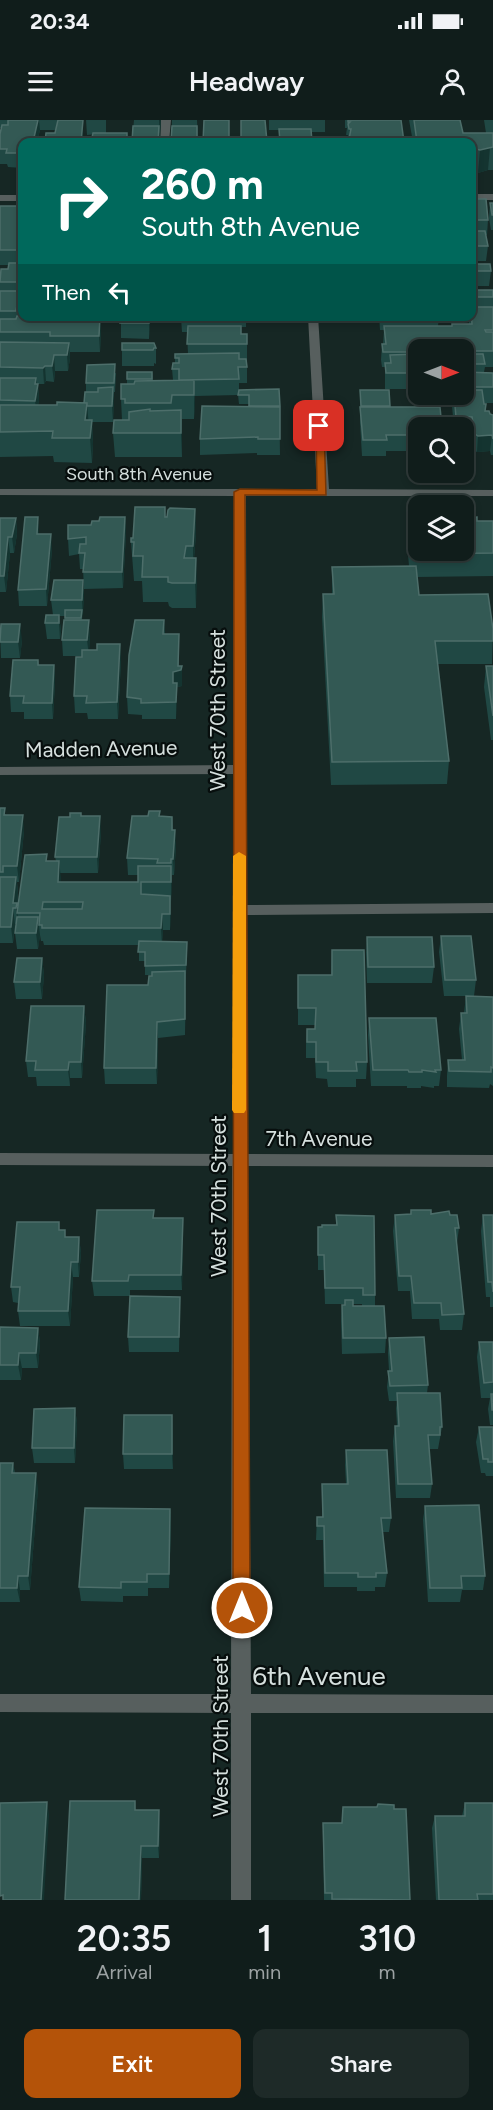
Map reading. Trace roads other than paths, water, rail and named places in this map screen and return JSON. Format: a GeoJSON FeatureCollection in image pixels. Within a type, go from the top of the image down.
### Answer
{"type":"FeatureCollection","features":[{"type":"Feature","properties":{"kind":"street"},"geometry":{"type":"LineString","coordinates":[[165,138],[166,120]]}},
{"type":"Feature","properties":{"kind":"street"},"geometry":{"type":"LineString","coordinates":[[476,197],[493,197]]}},
{"type":"Feature","properties":{"kind":"street"},"geometry":{"type":"LineString","coordinates":[[0,198],[18,198]]}},
{"type":"Feature","properties":{"kind":"street"},"geometry":{"type":"LineString","coordinates":[[313,321],[323,493]]}},
{"type":"Feature","properties":{"kind":"street","name":"South 8th Avenue"},"geometry":{"type":"LineString","coordinates":[[0,492],[493,493]]}},
{"type":"Feature","properties":{"kind":"street","name":"West 70th Street"},"geometry":{"type":"LineString","coordinates":[[240,492],[239,1160],[242,1900]]}},
{"type":"Feature","properties":{"kind":"street","name":"Madden Avenue"},"geometry":{"type":"LineString","coordinates":[[0,771],[239,769]]}},
{"type":"Feature","properties":{"kind":"street"},"geometry":{"type":"LineString","coordinates":[[239,910],[493,908]]}},
{"type":"Feature","properties":{"kind":"street","name":"7th Avenue"},"geometry":{"type":"LineString","coordinates":[[0,1159],[493,1161]]}},
{"type":"Feature","properties":{"kind":"street","name":"6th Avenue"},"geometry":{"type":"LineString","coordinates":[[0,1703],[493,1704]]}}]}
